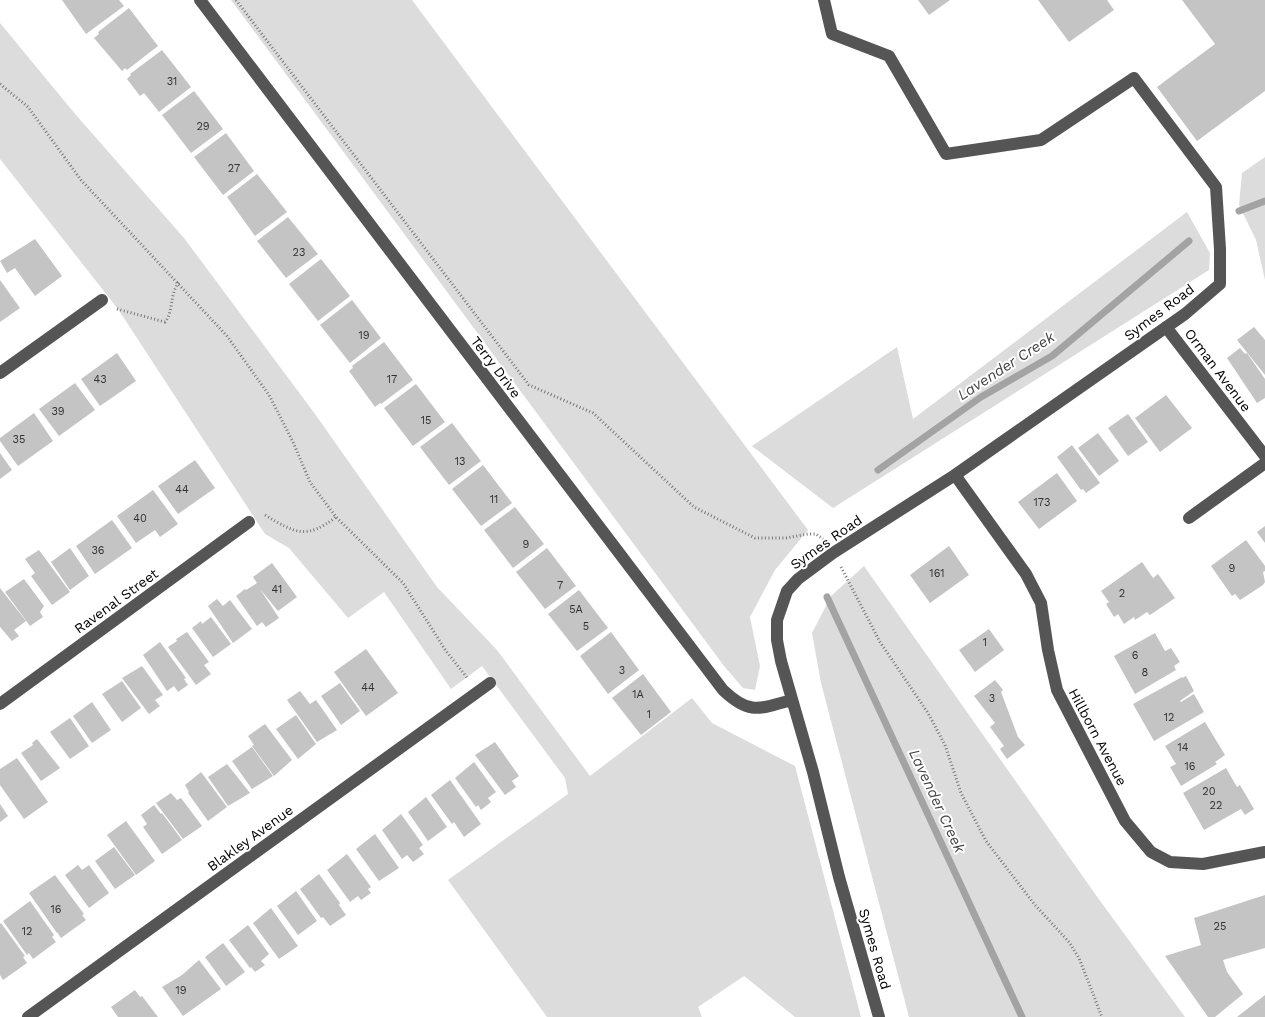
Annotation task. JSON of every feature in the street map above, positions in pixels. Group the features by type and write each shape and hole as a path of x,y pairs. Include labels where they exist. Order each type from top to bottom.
{"street":[{"name":"Terry Drive","path":"200,0 723,690 736,703 752,708 770,706 792,700"},
{"name":"Symes Road","path":"824,0 832,34 889,56 946,154 1041,140 1134,78 1216,187 1220,249 1220,284 1184,314 955,474 833,553 798,579 787,591 777,620 777,640 839,877 879,1017"},
{"path":"0,373 106,302"},
{"name":"Orman Avenue","path":"1166,327 1265,456"},
{"path":"1189,518 1265,462"},
{"name":"Hillborn Avenue","path":"955,474 1026,574 1041,602 1048,650 1057,690 1125,821 1151,852 1170,862 1203,864 1265,852"},
{"name":"Ravenal Street","path":"0,704 249,522"},
{"name":"Blakley Avenue","path":"28,1017 490,683"}],"path":[{"path":"236,0 528,385 593,413 694,507 755,538 786,538 816,534 827,544"},
{"path":"0,84 28,108 82,180 227,336 268,396 293,442 310,482 336,517 403,582 446,651 478,691"},
{"path":"106,302 118,310 165,322 169,317 173,289 178,282"},
{"path":"263,514 284,526 299,531 311,532 322,528 336,517"},
{"path":"839,563 880,642 928,713 945,745 961,793 986,841 1036,905 1069,942 1079,958 1102,1017"}],"shaded area":[{"path":"231,0 412,0 808,530 775,570 750,617 760,666 755,690 743,688 724,666"},
{"path":"0,23 76,115 184,238 315,414 437,587 497,650 590,776 692,698 712,723 795,766 861,1017 795,1017 744,976 698,1007 702,1017 547,1017 448,880 568,794 565,778 482,666 451,689 384,592 348,618 289,548 265,534 118,309 0,159"},
{"path":"1265,157 1265,280 1256,240 1239,205 1242,173"},
{"path":"1187,212 1210,253 1209,270 833,508 752,446 897,347 913,419"},
{"path":"864,566 1098,898 1185,1017 909,1017 821,683 812,633 831,596"}],"building":[{"path":"62,0 119,0 124,6 86,34"},
{"path":"918,0 950,0 929,15"},
{"path":"1038,0 1107,0 1114,10 1069,42"},
{"path":"1182,0 1265,0 1265,91 1197,141 1157,87 1215,44"},
{"path":"129,8 158,46 127,70 125,68 122,71 94,38 99,34 98,32"},
{"path":"162,50 191,87 159,112 144,93 140,96 127,79 130,74"},
{"path":"194,91 223,129 191,153 162,115"},
{"path":"226,133 254,171 223,195 194,157"},
{"path":"257,174 287,212 255,236 227,197"},
{"path":"288,217 318,254 286,278 257,241"},
{"path":"35,239 62,276 35,296 15,268 7,273 0,261"},
{"path":"321,259 350,296 318,321 289,284"},
{"path":"0,280 20,308 0,322"},
{"path":"352,300 381,338 350,363 320,325"},
{"path":"1254,327 1265,340 1265,375 1237,340"},
{"path":"384,342 413,380 375,407 349,371 353,368 352,366"},
{"path":"1240,348 1245,354 1247,353 1265,379 1265,398 1257,403 1227,358"},
{"path":"117,353 136,381 100,406 81,379"},
{"path":"75,383 95,410 59,436 39,409"},
{"path":"416,384 445,422 413,446 384,408"},
{"path":"1166,395 1192,428 1160,452 1135,418"},
{"path":"34,413 53,441 18,466 0,441 0,438"},
{"path":"1128,414 1148,442 1128,456 1108,428"},
{"path":"452,423 481,461 449,485 420,447"},
{"path":"1098,433 1119,461 1099,476 1078,448"},
{"path":"1072,445 1100,483 1086,493 1083,489 1081,490 1057,457"},
{"path":"0,453 12,470 0,479"},
{"path":"195,460 215,488 178,514 158,486"},
{"path":"483,465 512,503 481,526 452,489"},
{"path":"1057,473 1077,501 1039,529 1018,502"},
{"path":"153,490 178,524 160,537 155,530 136,543 117,516"},
{"path":"515,507 544,544 513,568 484,530"},
{"path":"112,520 132,548 95,574 76,546"},
{"path":"1265,526 1265,543 1257,532"},
{"path":"1246,540 1265,566 1265,571 1263,572 1265,582 1240,600 1235,594 1232,596 1211,566"},
{"path":"949,546 969,575 930,603 910,575"},
{"path":"70,548 89,576 70,590 51,562"},
{"path":"547,548 576,586 545,609 516,572"},
{"path":"39,550 70,592 52,605 31,576 35,573 25,559"},
{"path":"1142,562 1153,578 1158,574 1175,598 1150,615 1147,612 1135,620 1134,617 1124,624 1118,614 1114,617 1106,604 1109,602 1101,591"},
{"path":"272,563 297,597 278,611 260,589 279,618 266,627 262,622 257,626 236,596 257,583 253,577"},
{"path":"24,579 44,606 40,612 43,617 30,626 5,592"},
{"path":"0,588 26,621 14,630 19,636 12,641 0,627"},
{"path":"579,590 608,628 577,651 548,614"},
{"path":"217,599 223,606 230,600 252,629 233,643 208,606"},
{"path":"211,617 231,644 213,657 192,628 201,621 202,624"},
{"path":"989,629 1004,650 975,672 959,650"},
{"path":"187,632 209,662 204,665 211,674 196,685 168,647"},
{"path":"611,632 639,670 608,694 580,656"},
{"path":"1155,633 1165,651 1171,648 1180,662 1174,666 1176,670 1135,694 1114,656"},
{"path":"160,642 186,678 184,679 188,685 178,692 174,686 167,691 143,655"},
{"path":"366,649 398,693 366,716 334,672"},
{"path":"142,666 163,695 155,700 160,706 149,714 122,678"},
{"path":"643,674 671,712 641,735 612,698"},
{"path":"1186,676 1194,691 1180,701 1194,694 1204,712 1154,741 1133,704"},
{"path":"995,680 1003,690 1001,692 1018,737 1025,745 1007,759 1000,749 1004,746 990,727 995,723 974,696"},
{"path":"122,681 141,708 122,722 102,694"},
{"path":"340,683 360,711 341,725 321,696"},
{"path":"300,691 310,704 316,700 337,730 317,742 287,700"},
{"path":"92,702 111,730 92,743 73,716"},
{"path":"296,715 316,744 298,759 276,729"},
{"path":"70,718 89,746 70,759 50,732"},
{"path":"1205,722 1225,755 1215,762 1217,764 1181,786 1170,767 1176,764 1165,746"},
{"path":"265,724 292,760 274,776 252,746 254,745 248,736"},
{"path":"37,739 60,768 41,781 21,753 33,745 32,743"},
{"path":"495,742 519,776 512,781 516,787 505,795 475,755"},
{"path":"252,747 273,776 252,789 232,761"},
{"path":"17,758 48,802 24,819 0,785 0,769"},
{"path":"474,762 496,792 488,798 491,802 481,810 478,805 476,807 455,778"},
{"path":"227,764 250,793 228,806 208,777"},
{"path":"1226,768 1237,787 1240,785 1254,809 1245,815 1241,809 1204,830 1183,793"},
{"path":"201,772 227,807 208,821 188,793 185,785"},
{"path":"450,780 481,824 464,837 431,795"},
{"path":"171,793 177,800 181,798 202,826 183,839 156,803"},
{"path":"426,797 447,827 428,841 408,812"},
{"path":"0,804 8,816 0,822"},
{"path":"154,805 182,840 162,854 143,827 147,824 141,815"},
{"path":"401,814 423,845 419,848 424,854 413,862 407,855 402,859 382,830"},
{"path":"126,821 155,861 136,875 107,835"},
{"path":"375,834 399,868 379,881 356,849"},
{"path":"114,847 135,875 115,889 95,861"},
{"path":"347,854 371,887 368,889 371,893 361,900 358,896 350,902 327,870"},
{"path":"78,865 82,870 89,865 109,893 89,908 65,875"},
{"path":"319,874 340,903 339,905 346,915 330,926 323,917 321,918 300,889"},
{"path":"55,875 84,914 82,915 86,920 61,938 29,893"},
{"path":"296,891 317,921 298,935 277,906"},
{"path":"1265,895 1265,948 1223,960 1227,972 1243,994 1215,1017 1208,1017 1165,956 1201,945 1194,918"},
{"path":"30,901 54,935 52,937 56,942 33,959 29,953 27,955 3,921"},
{"path":"271,908 298,946 279,959 253,923"},
{"path":"1,923 25,956 23,957 27,963 3,980 0,975"},
{"path":"248,925 269,954 261,961 265,965 255,972 229,940"},
{"path":"223,943 245,972 226,986 205,957"},
{"path":"199,960 221,989 183,1016 162,987 182,975"},
{"path":"135,990 158,1017 118,1017 111,1007"},
{"path":"1265,995 1265,1017 1237,1017"}],"waterway":[{"name":"Lavender Creek","path":"1239,211 1265,201"},
{"name":"Lavender Creek","path":"878,470 981,397 1052,356 1189,241"},
{"name":"Lavender Creek","path":"827,597 1022,1017"}]}
